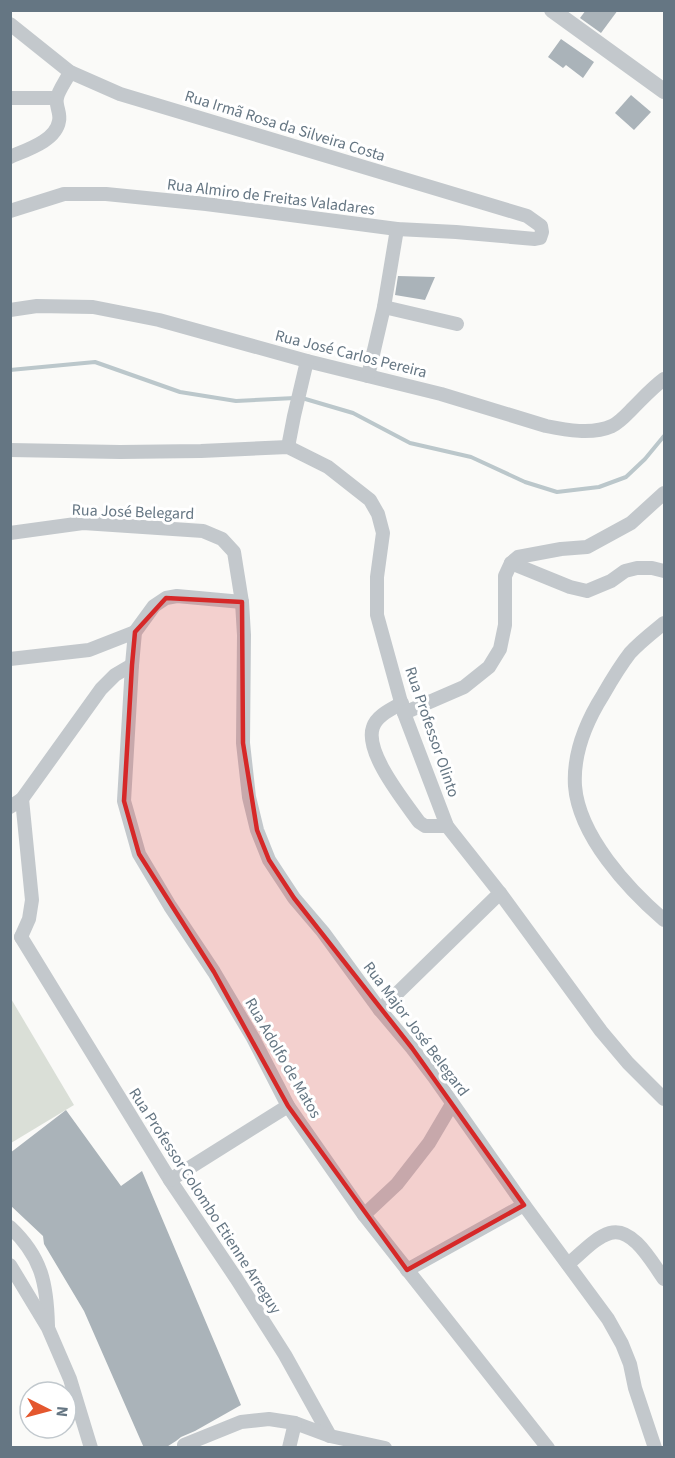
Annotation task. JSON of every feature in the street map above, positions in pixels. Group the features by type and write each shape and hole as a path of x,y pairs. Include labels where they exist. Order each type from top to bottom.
{"street":[{"path":"552,10 664,91"},
{"name":"Rua Irmã Rosa da Silveira Costa","path":"10,24 70,72 120,94 527,216 537,222 542,229 540,238 530,239"},
{"path":"10,157 43,142 59,125 60,117 56,98 70,72"},
{"path":"10,98 56,98"},
{"name":"Rua Almiro de Freitas Valadares","path":"10,211 64,194 106,194 206,204 397,230 456,231 530,239"},
{"path":"368,376 384,307 397,230"},
{"name":"Rua José Carlos Pereira","path":"10,310 37,306 93,307 159,321 441,394 546,426 578,431 597,430 611,426 664,379"},
{"path":"384,307 457,324"},
{"path":"288,447 307,361"},
{"name":"Rua Professor Olinto","path":"10,450 120,452 288,447 328,467 370,500 378,514 384,533 377,577 377,615 403,708 447,826 628,1063 664,1100"},
{"path":"447,826 425,826 419,822 386,773 373,748 373,728 378,719 464,687 489,667 500,649 505,625 505,576 511,563 518,557 532,553 587,547 632,523 664,493"},
{"name":"Rua José Belegard","path":"10,533 83,523 203,531 222,539 234,552 242,602"},
{"path":"511,563 570,587 587,591 637,568 664,571"},
{"path":"10,659 89,650 135,632 154,606 166,598 177,596 242,602"},
{"name":"Rua Major José Belegard","path":"242,602 243,743 249,797 257,830 269,860 294,898 412,1048 608,1319 630,1364 635,1388 655,1448"},
{"path":"664,623 630,654 611,681 589,718 575,768 575,787 580,810 589,831 610,864 629,887 664,920"},
{"name":"Rua Adolfo de Matos","path":"135,632 124,801 139,854 214,972 253,1038 288,1106 364,1215 548,1448"},
{"path":"16,937 29,919 33,900 16,803 101,689 115,675 132,665"},
{"path":"380,1010 500,893"},
{"name":"Rua Professor Colombo Etienne Arreguy","path":"16,937 170,1180 285,1355 330,1436"},
{"path":"364,1215 398,1184 429,1143 452,1104"},
{"path":"170,1180 288,1106"},
{"path":"407,1270 524,1205"},
{"path":"10,1227 36,1257 44,1280 48,1328"},
{"path":"568,1264 610,1233 627,1234 664,1279"},
{"path":"10,1266 48,1328 70,1379 91,1448"},
{"path":"184,1445 241,1422 269,1419 295,1423 330,1436 385,1448"},
{"path":"288,1448 295,1423"}],"highlighted area":[{"path":"166,598 242,602 243,743 257,830 269,860 294,898 412,1048 524,1205 407,1270 288,1106 214,972 139,854 124,801 135,632"}],"shaded area":[{"path":"10,997 74,1105 11,1143 10,1143"}],"building":[{"path":"586,10 618,10 601,33 580,18"},
{"path":"561,39 594,62 583,78 566,65 563,68 548,57"},
{"path":"631,95 651,112 634,130 615,113"},
{"path":"398,276 435,277 425,300 395,295"},
{"path":"66,1110 121,1186 142,1171 241,1405 165,1448 144,1448 84,1311 44,1244 43,1236 10,1205 10,1153"}],"waterway":[{"path":"10,370 95,362 180,392 236,401 295,398"},
{"path":"302,398 353,413 410,443 471,457 525,482 557,492 599,487 626,477 664,436"}]}
